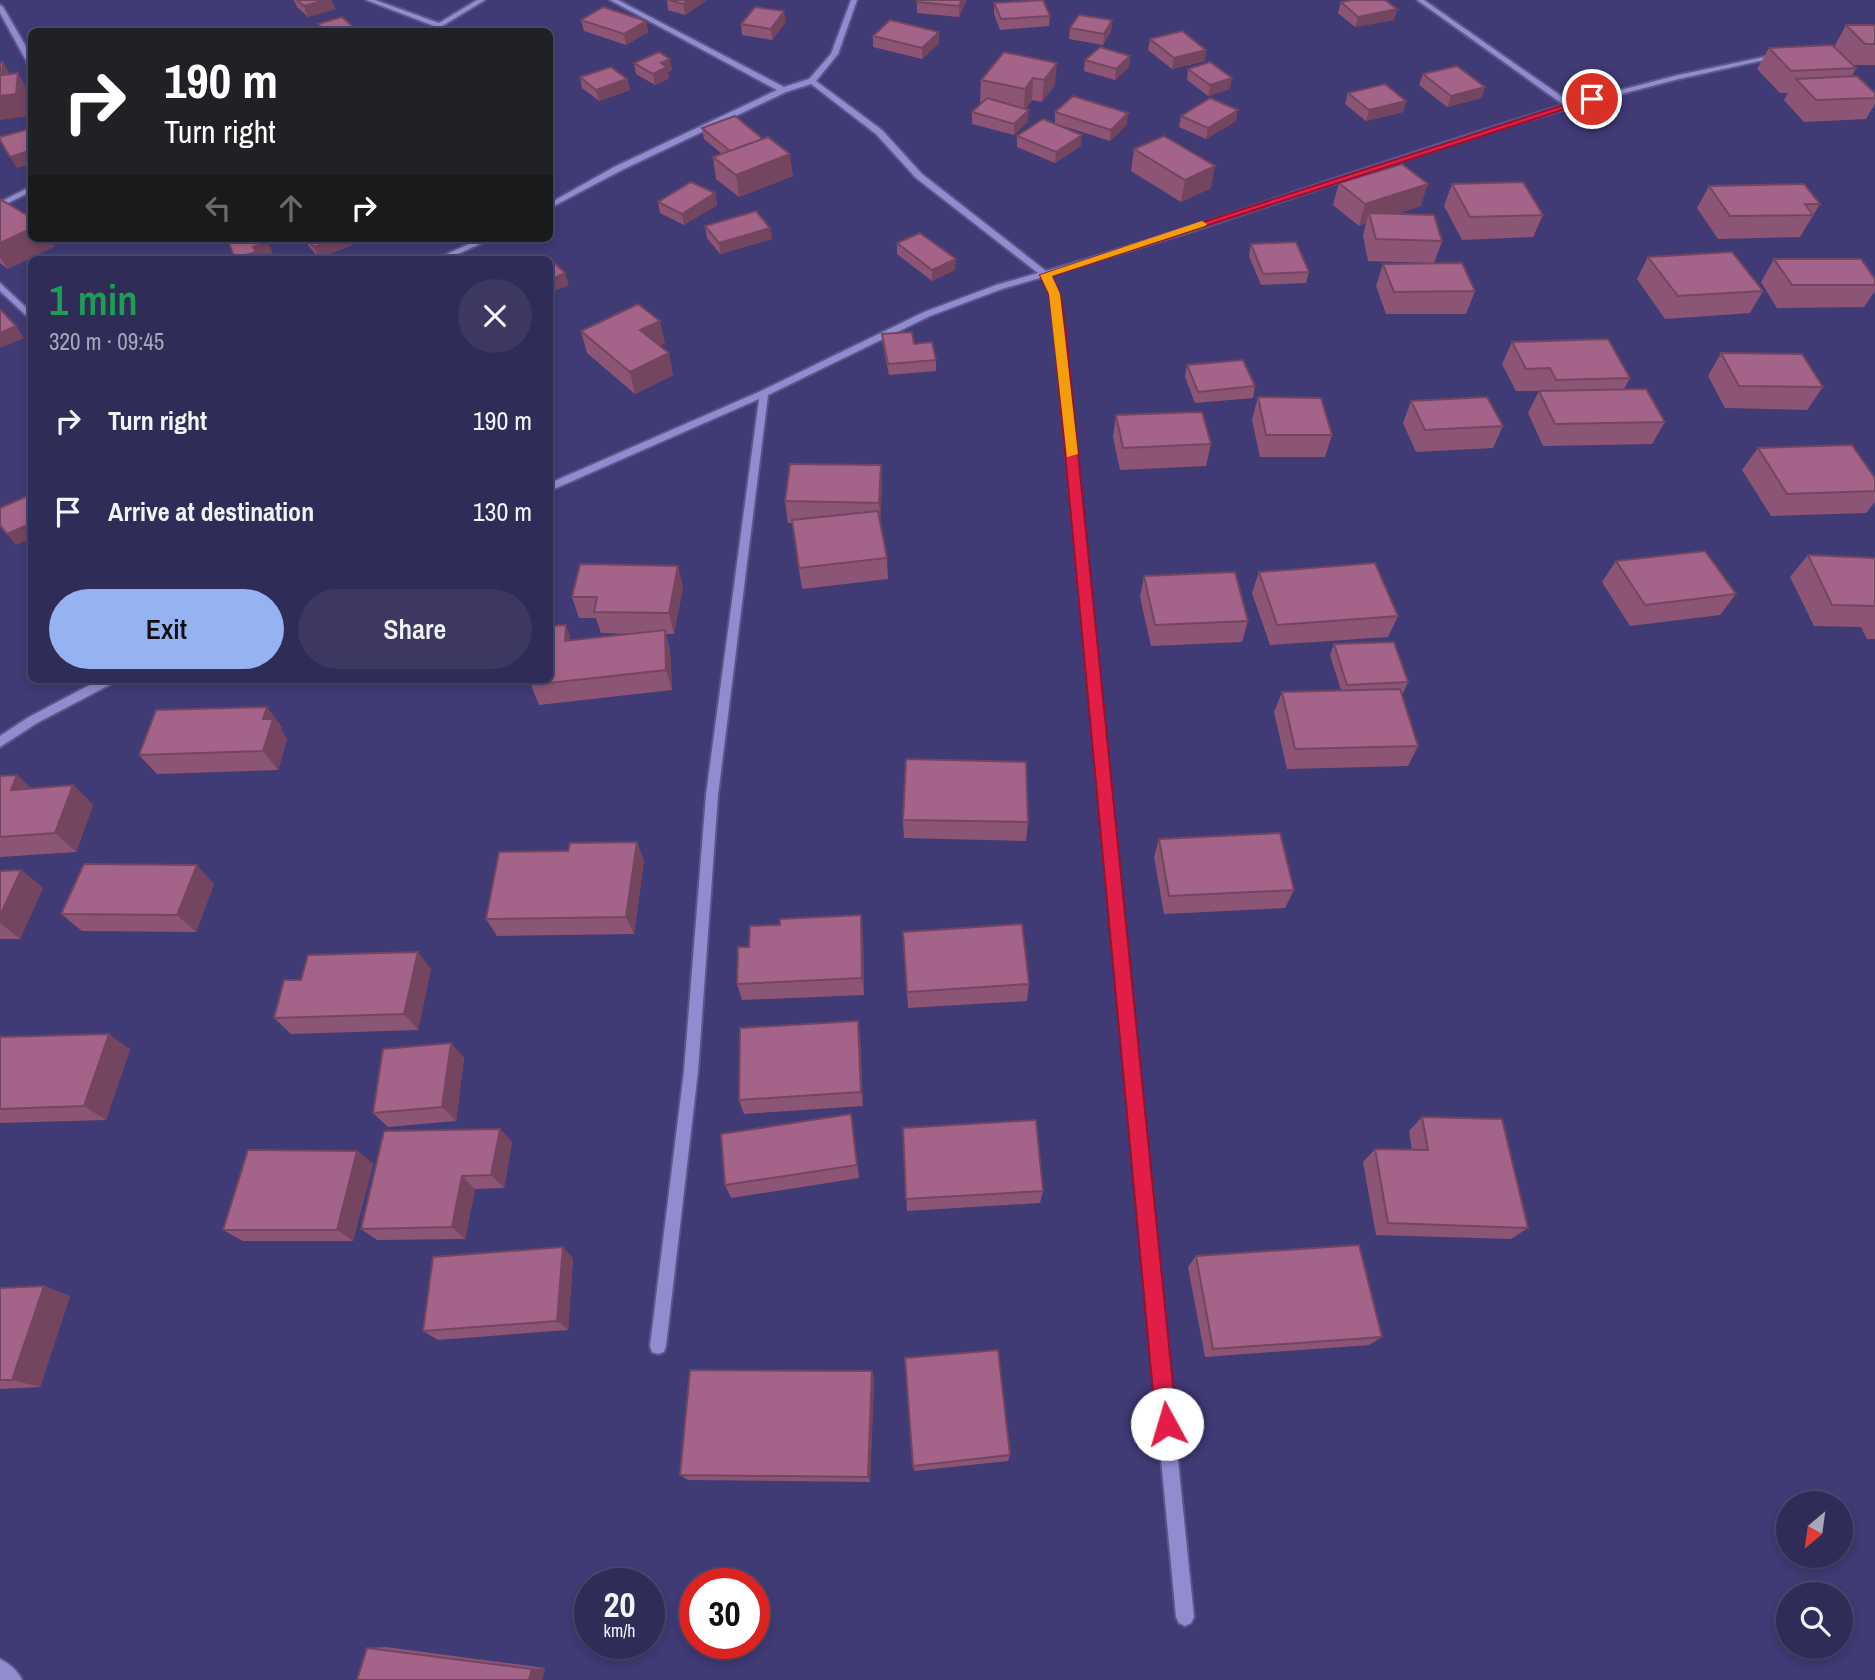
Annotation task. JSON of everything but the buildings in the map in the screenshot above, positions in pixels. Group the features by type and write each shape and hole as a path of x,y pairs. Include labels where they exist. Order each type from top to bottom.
{"street":[{"path":"369,0 440,26"},
{"path":"437,28 482,0"},
{"path":"613,0 783,90"},
{"path":"553,204 617,169 783,90 812,81 834,54 854,0"},
{"path":"1420,0 1569,105"},
{"path":"0,7 28,57"},
{"path":"553,486 764,393 927,314 999,287 1046,275 1569,105 1723,65 1791,53"},
{"path":"812,81 879,132 919,176 1046,275 1055,294 1185,1617"},
{"path":"0,205 28,190"},
{"path":"447,256 480,242"},
{"path":"0,286 28,314"},
{"path":"658,1346 691,1071 712,795 764,393"},
{"path":"0,742 33,720 103,683"},
{"path":"0,1668 13,1680"}],"slow traffic":[{"path":"1072,454 1055,294 1046,275 1202,224"}],"route":[{"path":"1167,1424 1059,325 1055,294 1046,275 1592,99"}]}
